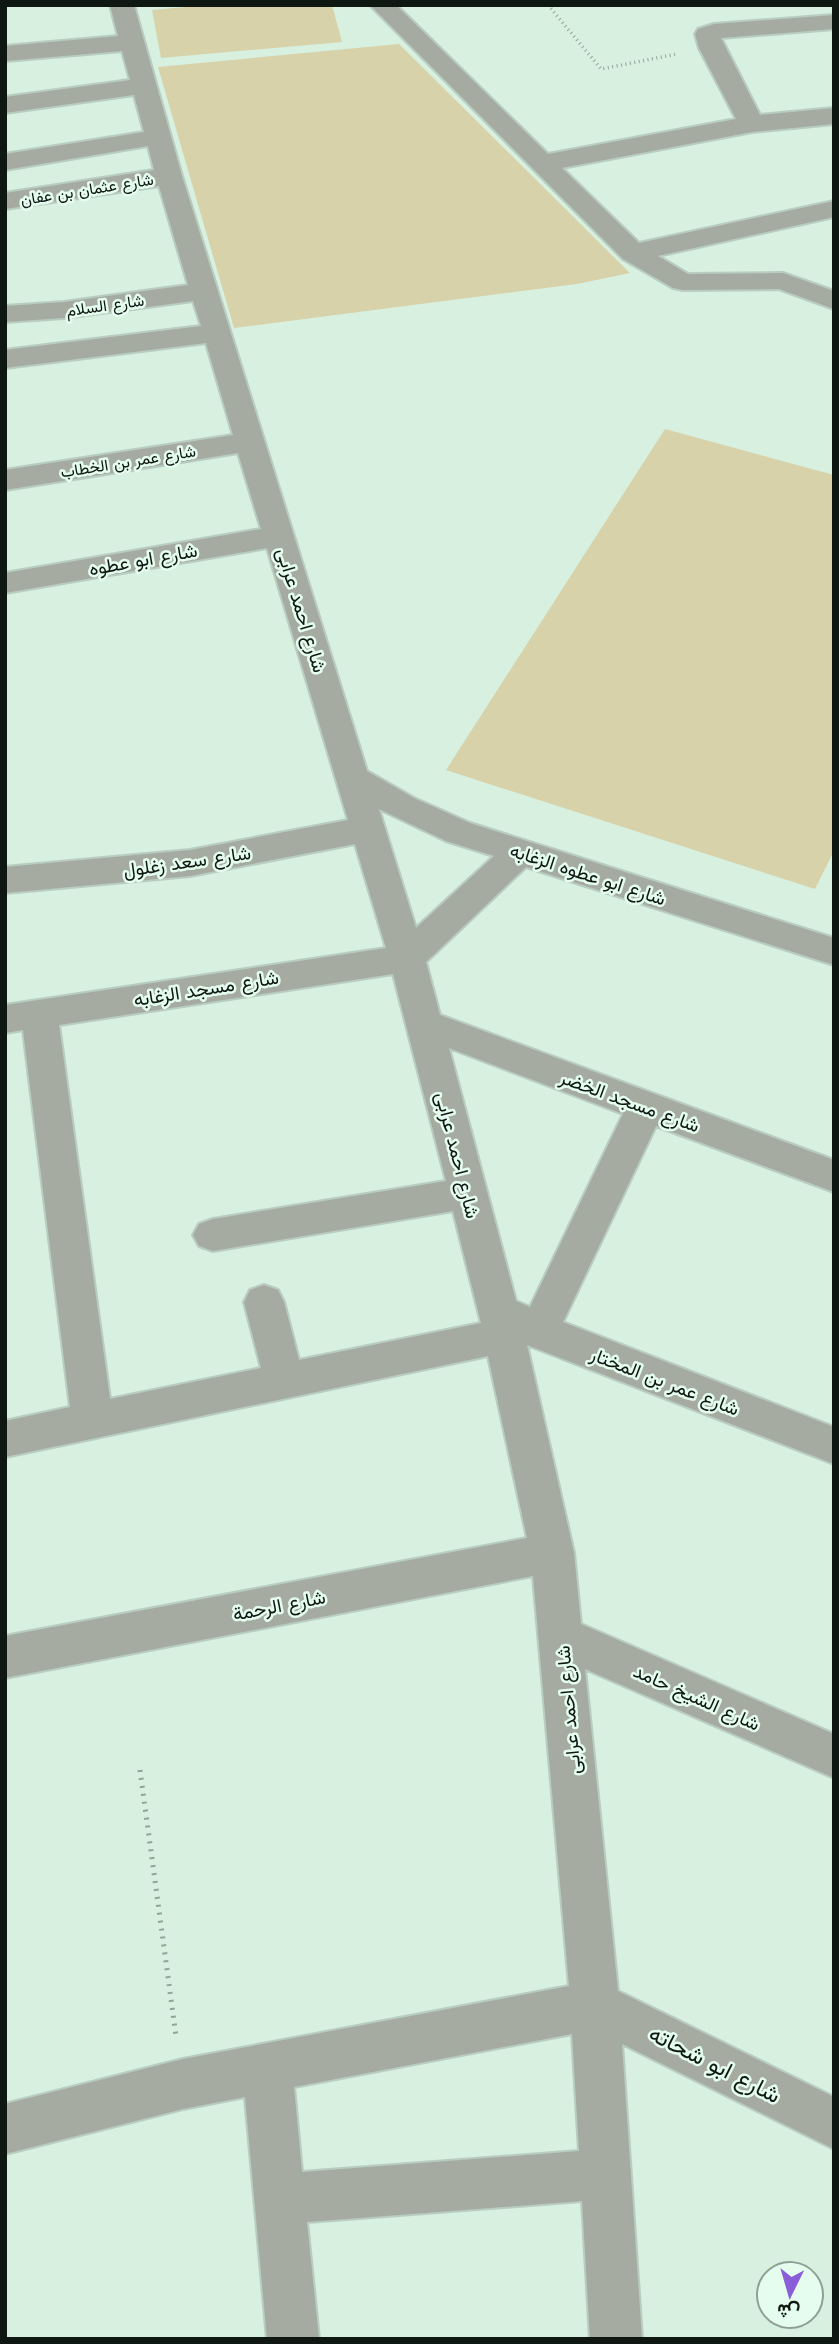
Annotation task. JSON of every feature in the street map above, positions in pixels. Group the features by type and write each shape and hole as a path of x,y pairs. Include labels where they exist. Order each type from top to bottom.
{"street":[{"name":"شارع احمد عرابى","path":"122,5 169,176 407,958 467,1193 514,1326 552,1553 561,1637 595,2004 616,2339"},
{"path":"382,5 545,163 633,253 683,282 783,281 834,275"},
{"path":"752,124 706,36 713,31 834,22"},
{"path":"5,54 132,42"},
{"path":"5,105 145,86"},
{"path":"545,163 752,124 834,116"},
{"path":"5,162 158,137"},
{"name":"شارع عثمان بن عفان","path":"5,201 169,176"},
{"path":"633,253 834,209"},
{"path":"783,281 834,301"},
{"name":"شارع السلام","path":"5,314 64,310 205,291"},
{"path":"5,359 217,333"},
{"name":"شارع عمر بن الخطاب","path":"5,480 250,442"},
{"name":"شارع ابو عطوه","path":"5,583 280,536"},
{"name":"شارع ابو عطوه الزغابه","path":"351,776 402,807 458,832 834,952"},
{"name":"شارع سعد زغلول","path":"5,880 190,863 367,829"},
{"path":"407,958 520,852"},
{"name":"شارع مسجد الزغابه","path":"22,1016 407,958"},
{"path":"22,1016 92,1420"},
{"name":"شارع مسجد الخضر","path":"426,1025 834,1176"},
{"path":"5,1439 284,1380 514,1326 645,1108"},
{"path":"213,1235 467,1193"},
{"path":"264,1302 284,1380"},
{"name":"شارع عمر بن المختار","path":"514,1326 834,1446"},
{"name":"شارع الرحمة","path":"5,1657 552,1553"},
{"name":"شارع الشيخ حامد","path":"561,1637 834,1756"},
{"path":"5,2129 183,2084 595,2004"},
{"name":"شارع ابو شحاته","path":"595,2004 834,2124"},
{"path":"267,2067 293,2339"},
{"path":"279,2199 604,2174"}],"path":[{"path":"548,5 601,69 711,48"},
{"path":"140,1770 183,2084"}],"shaded area":[{"path":"208,5 332,5 342,42 161,58 152,10"},
{"path":"399,44 630,273 577,284 234,328 158,67"},
{"path":"665,429 834,475 834,851 815,889 446,770"}]}
